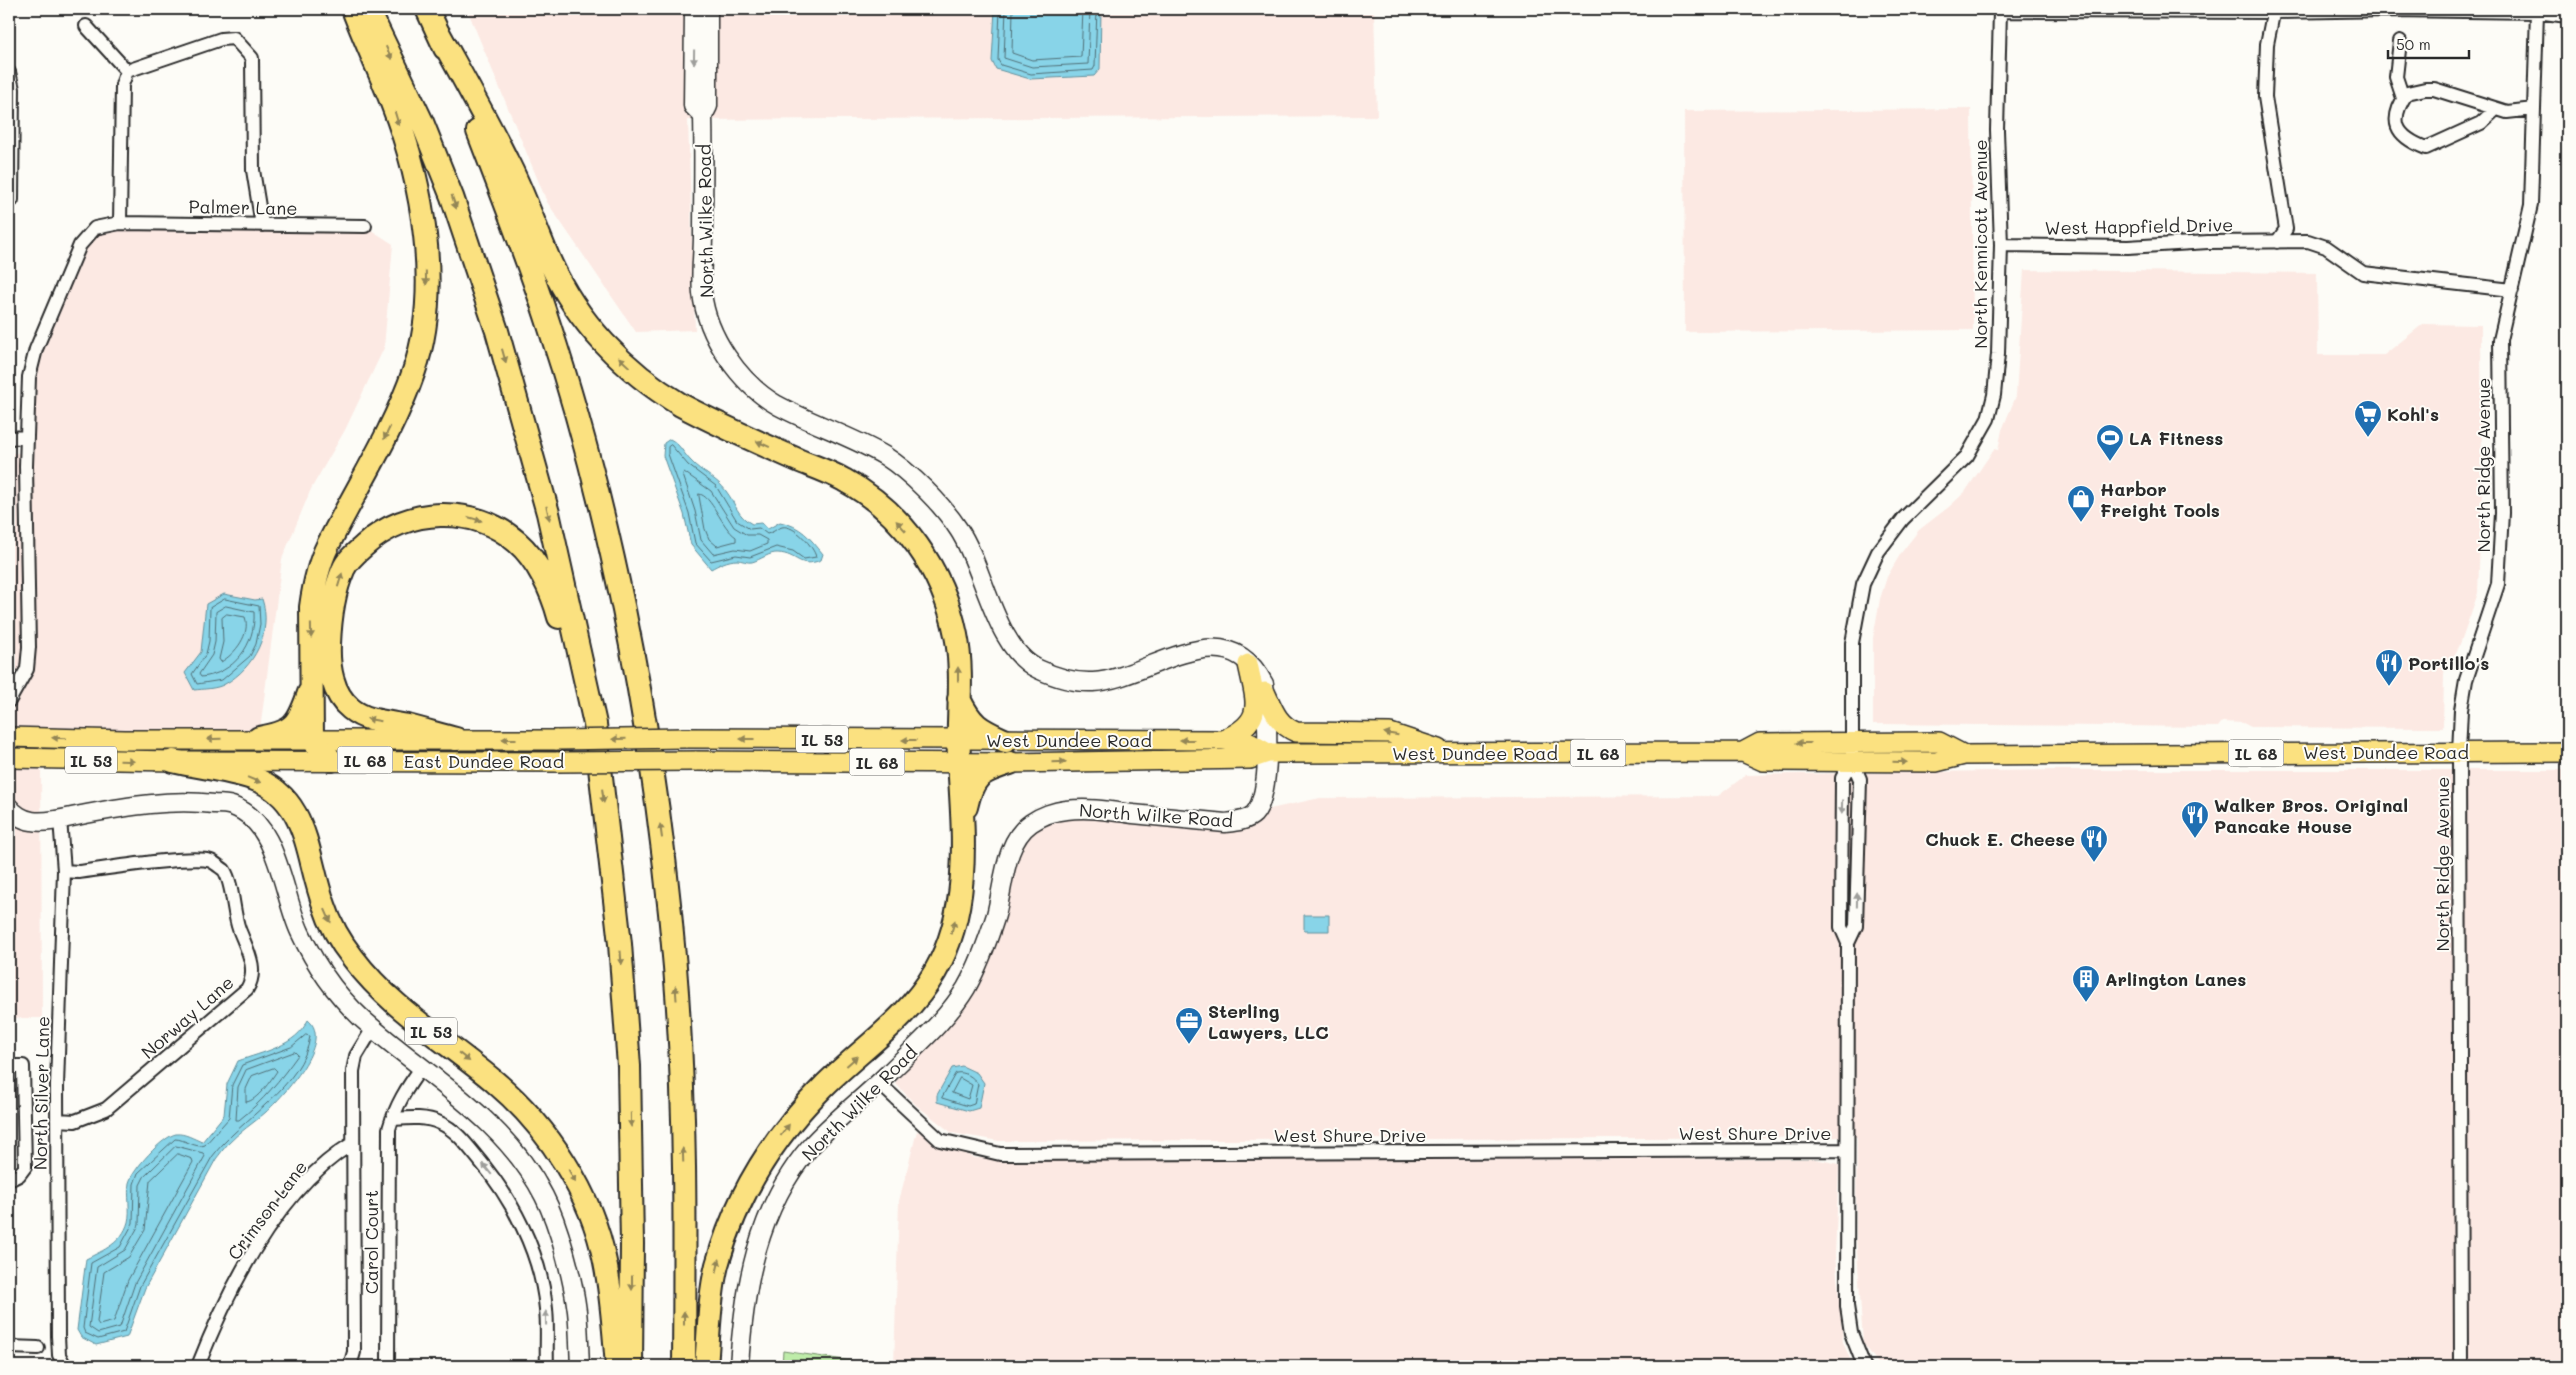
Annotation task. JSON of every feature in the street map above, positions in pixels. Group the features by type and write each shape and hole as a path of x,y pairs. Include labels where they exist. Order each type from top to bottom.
{"highway":[{"path":"331,760 312,739 311,607 320,562 399,409 414,370 423,332 426,301 424,225 409,156 392,104 352,9"},
{"path":"368,9 422,122 452,197 494,322 548,513 589,696 613,878 629,1066 632,1366"},
{"path":"427,9 508,162 551,264 572,303 602,342 657,391 681,405 844,480 874,500 912,538 939,582 949,609 956,637 959,750 964,816 961,896 948,946 935,972 917,999 894,1024 823,1087 804,1108 774,1145 745,1190 731,1220 717,1267 706,1366"},
{"path":"439,34 477,126 548,322 605,529 632,652 660,830 675,969 684,1179 684,1366"},
{"path":"456,739 364,718 350,708 339,696 332,679 328,656 330,622 333,599 343,569 382,530 399,522 432,515 470,518 490,524 517,542 541,574 555,604 565,640 589,696"},
{"path":"259,738 282,734 289,730 302,712 312,682"},
{"path":"958,698 971,723 979,729 1006,741"},
{"name":"IL 53","path":"173,761 253,779 272,789 288,803 298,816 305,836 323,905 336,933 352,958 378,988 496,1083 545,1136 566,1164 583,1196 605,1261 617,1366"},
{"path":"964,816 975,780 985,770 1010,763"}],"main road":[{"path":"1223,740 1247,726 1256,707 1248,664"},
{"path":"1265,692 1276,718 1287,728 1296,732 1390,732 1454,754"},
{"name":"East Dundee Road","path":"9,737 125,740 259,738 557,740 685,738 959,750"},
{"name":"West Dundee Road","path":"959,750 1006,741 1223,740 1250,743 1268,753"},
{"name":"West Dundee Road","path":"959,750 1010,763 1250,759 1268,753 1743,752 1760,743 1852,752 1939,742 1964,754 2567,752"},
{"name":"East Dundee Road","path":"9,758 173,761 695,761 959,750"}],"street":[{"name":"North Wilke Road","path":"694,9 694,106 702,116"},
{"name":"North Wilke Road","path":"708,9 708,106 702,116 702,294 715,338 736,371 775,404 886,456 921,485 960,530 1002,628 1017,653 1034,668 1068,681 1092,682 1111,679 1192,650 1208,648 1240,656 1259,674 1265,692 1268,753 1262,802 1253,816 1239,822 1225,824 1090,809 1065,810 1046,815 1030,824 1016,839 1009,856 996,915 974,973 954,1006 879,1083 810,1147 780,1192 767,1220 747,1285 739,1366"},
{"path":"2094,10 2391,10 2537,12 2567,16"},
{"name":"North Kennicott Avenue","path":"1864,1366 1851,1333 1846,1306 1848,943 1841,927 1842,778 1852,752 1852,643 1863,584 1878,552 1903,519 1967,456 1988,419 1994,395 1998,354 2001,245 1997,130 2000,11 2094,10"},
{"path":"2274,11 2268,44 2265,97 2286,229 2277,242"},
{"name":"North Ridge Avenue","path":"2460,1366 2459,752 2461,710 2466,680 2498,584 2502,513 2500,340 2531,205 2537,12"},
{"path":"86,26 127,71"},
{"path":"127,71 222,39 234,38 252,58 253,170 262,225"},
{"path":"2400,41 2396,77 2403,98"},
{"path":"120,223 122,85 127,71"},
{"path":"9,72 13,98 12,200 9,200"},
{"path":"2496,109 2481,123 2426,148 2409,141 2400,130 2396,118 2397,107 2407,93 2425,89 2434,89 2507,112 2534,110"},
{"name":"Palmer Lane","path":"9,702 27,669 29,647 26,437 29,376 36,349 80,244 95,228 120,223 365,226"},
{"name":"West Happfield Drive","path":"2001,245 2128,247 2208,242 2308,241 2326,247 2363,273 2512,290"},
{"path":"9,438 26,437"},
{"path":"9,807 20,817 32,821 60,819 124,807 190,801 233,806 252,819 274,853 299,929 316,963 334,987 373,1028 472,1106 518,1156 544,1197 563,1251 577,1310 580,1366"},
{"name":"North Silver Lane","path":"60,819 64,871 57,1120 58,1336 60,1355 65,1366"},
{"name":"Norway Lane","path":"57,1120 75,1121 106,1109 247,989 254,978 254,968 237,923 228,879 223,870 211,861 189,860 79,872 64,871"},
{"path":"350,1366 354,1352 353,1071 356,1056 373,1028"},
{"path":"9,1066 23,1066 25,1167 19,1175 9,1180"},
{"name":"Carol Court","path":"388,1366 389,1129 403,1092 422,1067"},
{"name":"West Shure Drive","path":"879,1083 940,1140 1000,1154 1846,1150"},
{"path":"392,1119 421,1118 440,1122 456,1132 490,1173 517,1214 536,1265 546,1308 547,1366"},
{"name":"Crimson Lane","path":"198,1366 217,1319 252,1254 299,1190 329,1158 354,1143"},
{"path":"9,1347 38,1348"}],"shaded area":[{"path":"467,9 1374,9 1377,116 688,120 695,330 636,332 547,202"},
{"path":"1971,109 1973,330 1685,332 1684,111"},
{"path":"365,226 393,244 384,348 345,430 311,489 282,559 259,738 225,738 159,753 41,749 42,1018 9,1018 9,453 26,453 29,377 69,274 95,228"},
{"path":"2024,270 2317,273 2318,355 2384,355 2423,324 2481,325 2482,487 2478,593 2459,647 2444,673 2443,728 2251,727 2243,723 2222,722 2218,727 1873,724 1873,638 1880,599 1887,577 1901,553 1919,530 1965,492 1994,449 1998,450 2002,430 2016,396"},
{"path":"2058,770 2567,770 2567,1366 1880,1366 1863,1343 1856,1234 1857,1137 999,1141 952,1133 916,1105 895,1083 977,983 993,950 1015,858 1029,835 1051,819 1105,818 1241,830 1270,809 1320,798 1718,796 1746,775"},
{"path":"917,1131 975,1158 1073,1160 1815,1159 1839,1164 1835,1255 1843,1342 1853,1366 894,1366 899,1201"}],"green space":[{"path":"783,1351 879,1365 879,1366 782,1366"}],"water":[{"path":"995,9 1101,9 1100,69 1094,76 1030,79 996,69 992,61"},
{"path":"670,439 679,446 695,465 722,486 747,521 752,524 761,523 768,529 780,522 794,526 809,538 823,554 821,560 807,563 785,554 775,553 752,562 730,561 711,569 691,545 684,514 663,456 664,443"},
{"path":"224,594 255,600 262,599 265,611 263,636 252,659 245,669 235,677 218,687 194,690 185,673 201,652 206,604"},
{"path":"1304,915 1329,915 1329,931 1304,931"},
{"path":"308,1020 314,1029 315,1041 311,1054 294,1081 274,1104 232,1140 216,1159 145,1288 127,1337 96,1345 81,1337 77,1330 86,1259 112,1245 125,1229 129,1217 129,1183 136,1170 156,1147 170,1136 183,1134 202,1142 224,1115 227,1084 238,1061 268,1051 287,1042 303,1029"},
{"path":"962,1066 977,1073 984,1083 979,1108 969,1111 937,1102 937,1095 952,1068"}],"place":[{"name":"Kohl's","path":"2368,438"},
{"name":"LA Fitness","path":"2110,462"},
{"name":"Harbor Freight Tools","path":"2081,523"},
{"name":"Portillo's","path":"2389,687"},
{"name":"Walker Bros. Original Pancake House","path":"2195,839"},
{"name":"Chuck E. Cheese","path":"2094,863"},
{"name":"Arlington Lanes","path":"2086,1003"},
{"name":"Sterling Lawyers, LLC","path":"1189,1045"}]}
